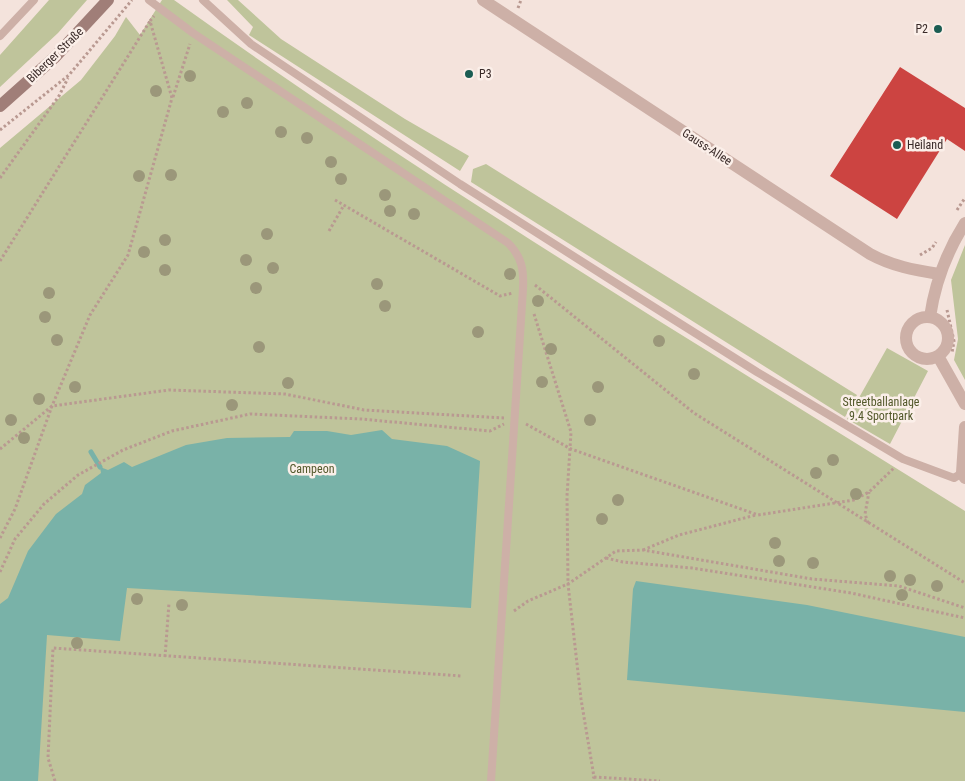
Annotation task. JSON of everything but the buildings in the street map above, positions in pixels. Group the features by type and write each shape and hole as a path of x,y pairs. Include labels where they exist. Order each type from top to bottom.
{"main road":[{"name":"Biberger Straße","path":"0,106 55,57 108,0"}],"street":[{"name":"Gauss-Allee","path":"482,0 870,254 887,263 939,274"},
{"path":"930,317 939,274 950,247 965,224"},
{"path":"930,317 939,320 946,328 948,339 946,349 938,356 926,359 917,356 907,346 906,335 910,325 918,318 930,317"},
{"path":"938,356 965,404"},
{"path":"964,476 965,426"}],"lane":[{"path":"0,36 34,0"},
{"path":"149,0 193,33 508,243 517,252 524,276 491,781"},
{"path":"203,0 251,44 445,173 757,372 903,459 954,478 964,476"}],"path":[{"path":"0,130 69,75 132,0"},
{"path":"0,261 159,7"},
{"path":"150,21 172,98"},
{"path":"0,538 15,510 52,406 90,315 128,255 172,98 193,33"},
{"path":"0,178 59,96 69,75"},
{"path":"335,200 500,296 523,290 530,299 571,432 567,496 568,584 581,700 593,779 660,781"},
{"path":"329,231 344,205"},
{"path":"524,276 694,412 965,583"},
{"path":"946,302 954,341 951,361"},
{"path":"0,449 52,406 169,390 285,394 364,410 516,418 571,449 758,514"},
{"path":"0,572 15,539 44,504 78,476 102,461 172,431 250,414 361,419 490,430 516,418"},
{"path":"642,550 679,535 758,514 837,504 854,500 869,492 903,459"},
{"path":"868,523 865,514 869,492"},
{"path":"503,618 528,601 568,584 616,551 642,550 812,579 900,586 965,608"},
{"path":"606,558 623,562 692,568 851,593 965,618"},
{"path":"165,657 169,603"},
{"path":"55,781 48,758 53,648 462,676"}],"green space":[{"path":"49,0 87,0 58,33 0,87 0,55"},
{"name":"Campeon","path":"162,0 174,0 368,134 565,262 965,511 965,781 0,781 0,148 81,80 115,36 126,17 140,35"},
{"path":"227,0 238,0 281,39 405,119 469,156 460,171 249,35 253,27"},
{"path":"486,164 857,395 845,417 471,182 473,169"},
{"path":"965,245 965,380 954,360 958,339 951,280"},
{"name":"Streetballanlage 9.4 Sportpark","path":"887,348 928,371 890,444 847,419"}],"water":[{"path":"382,430 392,439 447,446 480,461 471,608 127,588 120,641 47,635 38,781 0,781 0,604 8,598 28,551 56,514 82,494 85,485 101,473 100,467 108,470 124,462 132,467 186,445 227,438 290,437 294,431 327,431 351,435"},
{"path":"636,581 807,605 965,637 965,712 627,680 633,589"}],"waterway":[{"path":"91,452 100,467"}],"place":[{"name":"P2","path":"938,29"},
{"name":"P3","path":"469,74"},
{"name":"Heiland","path":"897,145"}]}
